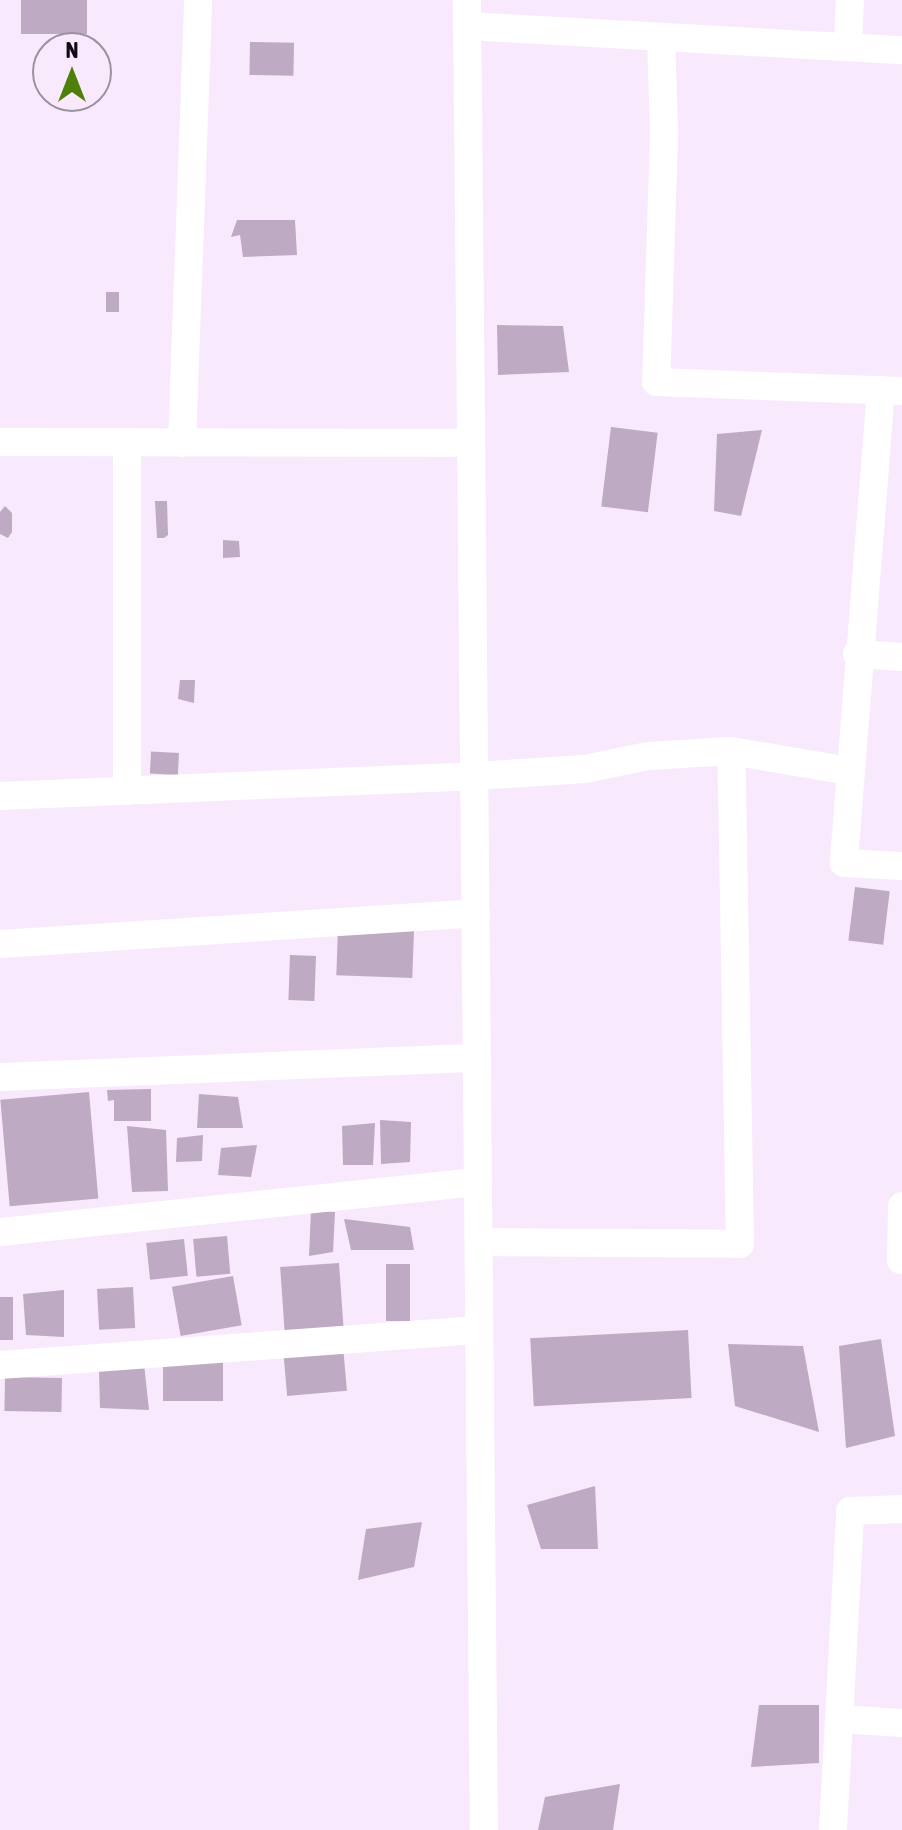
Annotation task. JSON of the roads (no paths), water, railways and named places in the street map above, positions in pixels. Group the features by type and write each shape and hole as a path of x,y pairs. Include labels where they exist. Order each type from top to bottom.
{"street":[{"path":"182,443 198,0"},
{"path":"848,47 850,0"},
{"path":"484,1830 467,13 661,37 902,50"},
{"path":"661,37 664,134 656,382 892,390 857,654 844,863 902,866"},
{"path":"0,442 471,443"},
{"path":"127,442 127,791"},
{"path":"857,654 902,657"},
{"path":"0,796 474,776 585,769 648,756 731,751 849,771"},
{"path":"479,1242 740,1244 731,751"},
{"path":"0,944 476,913"},
{"path":"0,1077 477,1058"},
{"path":"0,1232 478,1182"},
{"path":"901,1260 902,1206"},
{"path":"0,1365 479,1330"},
{"path":"833,1830 850,1511 902,1509"},
{"path":"840,1719 902,1723"}]}
